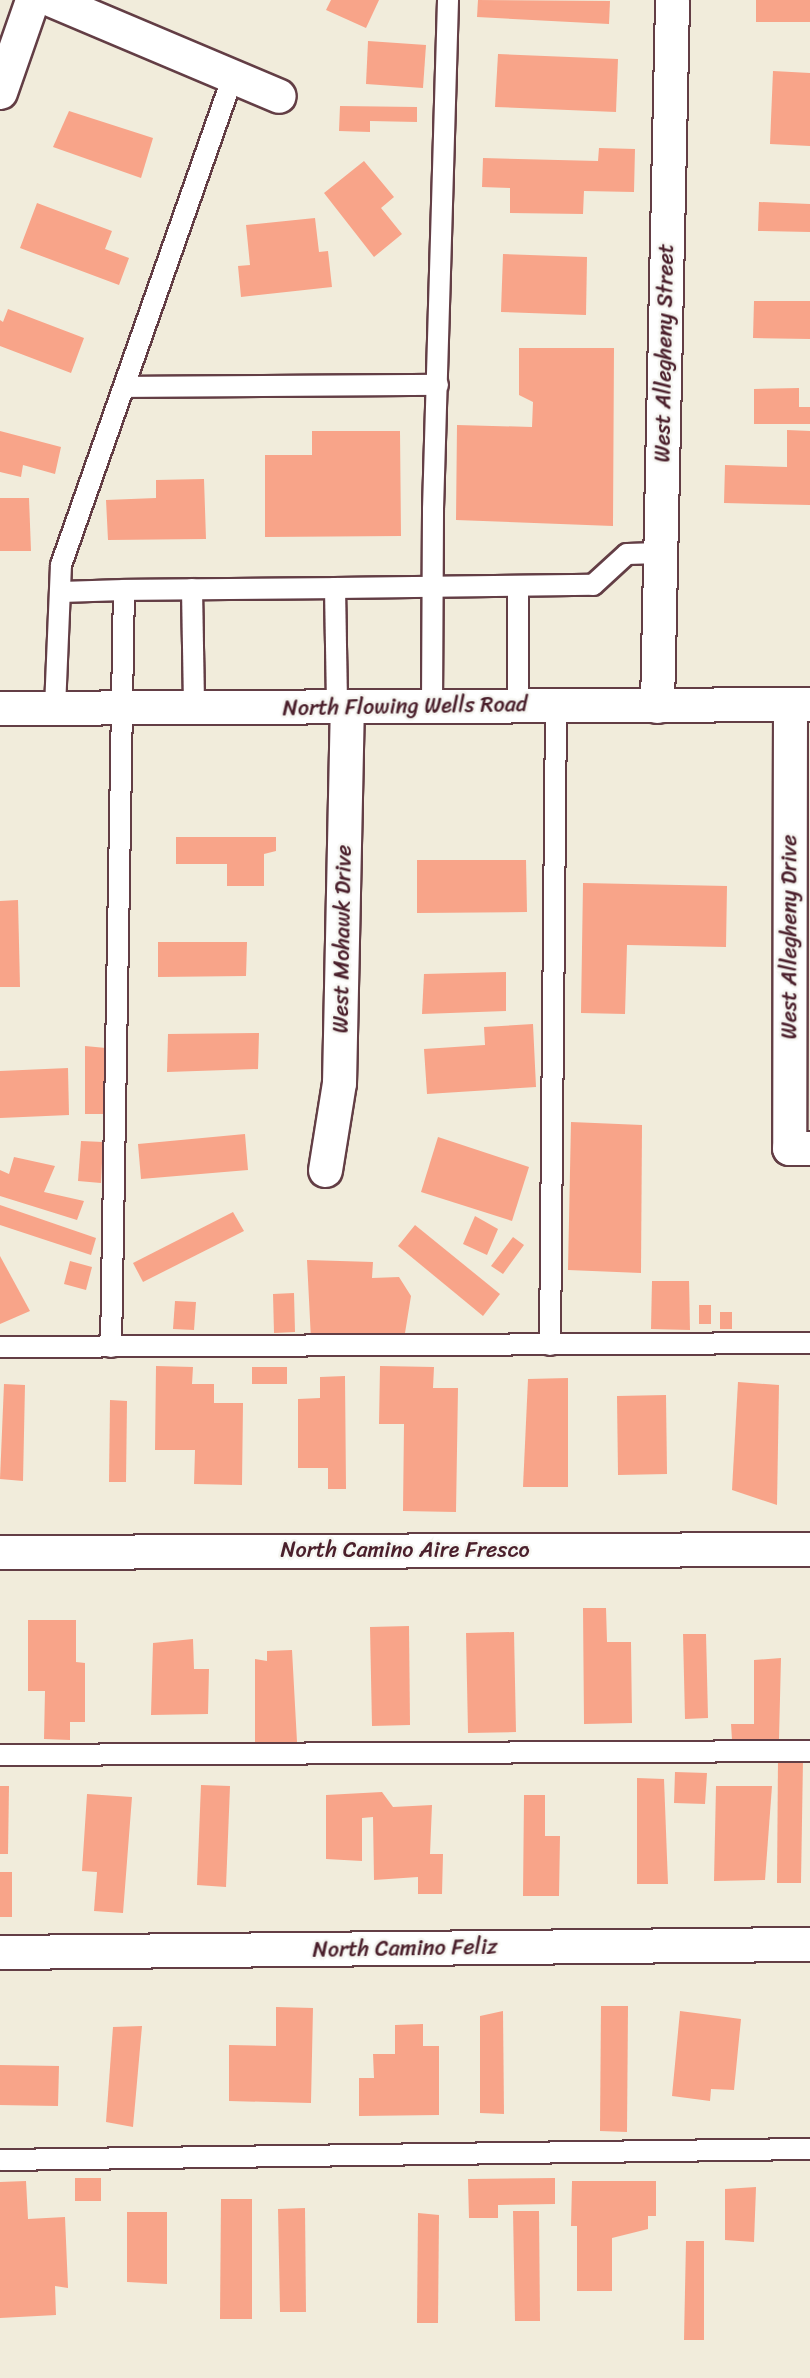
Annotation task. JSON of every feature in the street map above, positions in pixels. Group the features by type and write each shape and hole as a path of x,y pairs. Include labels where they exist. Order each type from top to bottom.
{"street":[{"path":"0,92 32,0"},
{"path":"52,0 279,96"},
{"name":"West Allegheny Street","path":"657,706 658,553 672,0"},
{"name":"North Flowing Wells Road","path":"0,708 800,705"},
{"name":"West Allegheny Drive","path":"800,705 789,1148 810,1148"},
{"name":"West Mohawk Drive","path":"325,1170 339,1083 342,707"},
{"name":"North Camino Aire Fresco","path":"0,1552 810,1549"},
{"name":"North Camino Feliz","path":"0,1952 810,1944"}],"lane":[{"path":"432,705 432,587 448,0"},
{"path":"55,708 61,565 233,76"},
{"path":"124,387 438,385"},
{"path":"61,592 192,589 518,588 593,585 627,554 658,553"},
{"path":"335,588 342,707"},
{"path":"518,588 518,705"},
{"path":"192,589 194,708"},
{"path":"111,1347 124,590"},
{"path":"550,1345 556,705"},
{"path":"0,1347 810,1343"},
{"path":"0,1755 810,1751"},
{"path":"0,2160 810,2149"}],"building":[{"path":"331,0 379,0 366,28 326,10"},
{"path":"478,0 610,1 609,24 477,17"},
{"path":"756,0 810,0 810,22 756,22"},
{"path":"368,41 426,45 423,88 366,84"},
{"path":"498,54 618,59 616,112 495,107"},
{"path":"773,71 810,73 810,146 770,144"},
{"path":"340,106 417,107 417,122 370,121 370,132 339,131"},
{"path":"69,111 153,138 141,178 53,147"},
{"path":"599,148 635,149 634,192 584,191 583,214 510,213 510,188 482,187 483,158 598,161"},
{"path":"364,161 394,197 381,208 402,234 374,257 324,193"},
{"path":"759,202 810,204 810,232 758,231"},
{"path":"37,203 112,231 105,249 129,258 119,285 20,248"},
{"path":"315,218 319,252 328,251 332,287 241,297 238,266 250,265 246,225"},
{"path":"503,254 587,257 586,315 501,312"},
{"path":"754,301 810,301 810,339 753,338"},
{"path":"8,309 84,338 71,373 0,346 0,320 3,322"},
{"path":"519,348 614,348 613,526 456,520 457,425 532,427 533,402 519,395"},
{"path":"799,388 799,407 810,407 810,424 754,424 754,389"},
{"path":"787,430 810,431 810,505 724,503 725,465 787,467"},
{"path":"0,431 61,447 55,474 23,465 21,477 0,472"},
{"path":"312,431 400,431 401,536 265,537 265,455 312,455"},
{"path":"204,479 206,539 108,540 106,500 156,498 156,480"},
{"path":"0,498 29,498 31,551 0,551"},
{"path":"176,837 276,837 276,851 264,854 264,886 227,886 227,864 176,864"},
{"path":"417,860 526,860 527,912 417,913"},
{"path":"583,883 727,886 726,947 627,945 625,1014 581,1013"},
{"path":"18,900 20,987 0,987 0,901"},
{"path":"158,942 247,942 246,976 158,977"},
{"path":"506,972 506,1011 422,1014 424,974"},
{"path":"533,1024 536,1087 427,1094 424,1049 485,1045 484,1027"},
{"path":"259,1033 258,1069 167,1072 168,1034"},
{"path":"85,1046 106,1048 107,1114 85,1114"},
{"path":"68,1068 69,1115 0,1118 0,1071"},
{"path":"571,1122 642,1125 641,1273 568,1270"},
{"path":"245,1134 248,1170 141,1179 138,1144"},
{"path":"438,1137 529,1167 512,1221 421,1192"},
{"path":"81,1141 103,1142 101,1183 78,1181"},
{"path":"14,1157 55,1166 44,1192 84,1201 77,1220 0,1196 0,1170 9,1174"},
{"path":"0,1205 96,1238 91,1255 0,1225"},
{"path":"233,1212 244,1231 143,1282 133,1263"},
{"path":"475,1216 498,1229 487,1255 463,1244"},
{"path":"415,1225 500,1294 483,1316 398,1246"},
{"path":"513,1237 524,1245 503,1274 491,1266"},
{"path":"0,1256 30,1311 0,1324"},
{"path":"307,1260 373,1262 372,1278 399,1277 411,1296 405,1333 311,1340"},
{"path":"70,1261 92,1267 86,1290 64,1284"},
{"path":"652,1281 689,1281 690,1330 651,1329"},
{"path":"294,1293 295,1332 274,1333 273,1294"},
{"path":"175,1301 196,1302 194,1330 173,1329"},
{"path":"699,1305 711,1305 711,1324 699,1324"},
{"path":"720,1312 732,1312 732,1329 720,1329"},
{"path":"156,1366 193,1367 192,1384 214,1384 214,1403 243,1403 242,1485 194,1484 195,1450 155,1450"},
{"path":"380,1366 434,1367 433,1388 458,1388 456,1512 403,1511 404,1424 379,1424"},
{"path":"252,1367 287,1367 287,1384 252,1384"},
{"path":"345,1376 346,1489 328,1489 328,1468 298,1468 298,1399 320,1398 320,1377"},
{"path":"568,1378 568,1487 523,1487 528,1379"},
{"path":"738,1382 779,1385 777,1505 732,1490"},
{"path":"4,1384 25,1385 23,1481 0,1479"},
{"path":"666,1395 667,1474 618,1475 617,1396"},
{"path":"110,1400 127,1401 126,1482 109,1482"},
{"path":"583,1608 606,1608 607,1642 631,1642 632,1723 584,1724"},
{"path":"28,1620 76,1620 76,1662 85,1663 85,1722 70,1722 70,1740 44,1739 45,1691 28,1691"},
{"path":"409,1626 410,1725 372,1726 370,1627"},
{"path":"514,1632 516,1732 468,1733 466,1633"},
{"path":"683,1634 706,1634 708,1718 685,1719"},
{"path":"193,1639 194,1669 209,1669 208,1714 151,1715 153,1643"},
{"path":"292,1650 297,1742 255,1744 255,1659 267,1661 267,1651"},
{"path":"781,1658 779,1739 732,1740 731,1724 754,1724 754,1660"},
{"path":"803,1759 801,1883 777,1883 778,1760"},
{"path":"675,1772 707,1773 705,1804 674,1803"},
{"path":"637,1778 664,1779 668,1884 637,1884"},
{"path":"201,1785 230,1786 226,1887 197,1885"},
{"path":"0,1786 9,1786 8,1854 0,1854"},
{"path":"716,1786 772,1786 765,1880 714,1881"},
{"path":"382,1792 393,1807 432,1805 430,1854 443,1854 442,1894 418,1894 418,1877 374,1880 373,1817 362,1818 362,1861 326,1859 326,1795"},
{"path":"87,1794 132,1797 123,1913 94,1911 97,1872 82,1871"},
{"path":"524,1795 545,1795 545,1836 560,1836 559,1896 523,1896"},
{"path":"0,1872 12,1872 12,1917 0,1917"},
{"path":"601,2006 628,2006 627,2132 600,2131"},
{"path":"276,2007 313,2008 311,2103 229,2101 229,2045 276,2046"},
{"path":"503,2011 504,2114 480,2113 480,2016"},
{"path":"680,2011 741,2019 734,2090 711,2089 710,2101 672,2096"},
{"path":"423,2024 423,2046 439,2046 439,2115 359,2116 359,2078 374,2078 373,2054 395,2054 395,2025"},
{"path":"142,2026 133,2127 106,2122 113,2027"},
{"path":"0,2065 59,2066 58,2106 0,2105"},
{"path":"75,2178 101,2178 101,2201 75,2201"},
{"path":"555,2178 555,2204 498,2205 498,2218 469,2218 468,2179"},
{"path":"26,2181 28,2219 65,2217 68,2288 55,2286 56,2315 0,2318 0,2182"},
{"path":"572,2181 656,2181 656,2216 648,2216 648,2229 612,2238 612,2291 577,2291 577,2226 571,2226"},
{"path":"756,2187 754,2242 725,2240 725,2189"},
{"path":"221,2199 252,2199 252,2319 220,2319"},
{"path":"305,2208 306,2312 280,2312 278,2209"},
{"path":"513,2211 539,2211 540,2321 515,2321"},
{"path":"127,2212 167,2212 167,2284 127,2282"},
{"path":"418,2213 439,2215 438,2323 417,2323"},
{"path":"686,2241 704,2241 704,2340 684,2340"}]}
